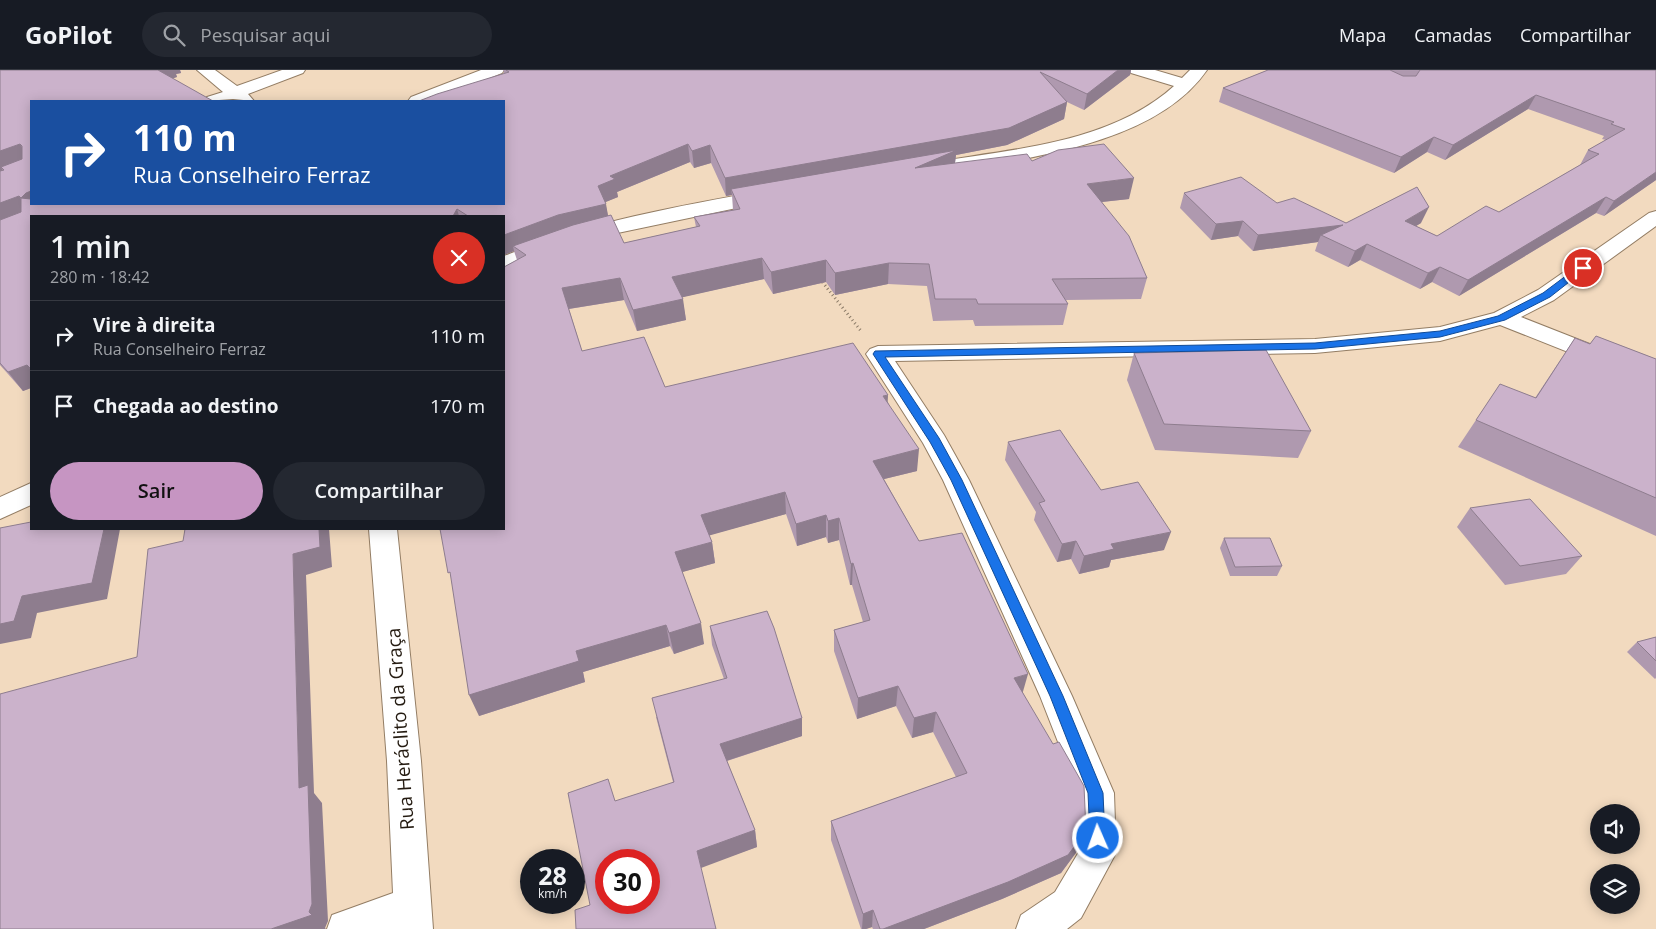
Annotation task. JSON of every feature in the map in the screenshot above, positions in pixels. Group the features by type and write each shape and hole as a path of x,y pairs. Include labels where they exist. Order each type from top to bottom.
{"street":[{"path":"205,70 242,97"},
{"path":"220,100 242,97 297,70"},
{"path":"420,100 496,70"},
{"path":"1137,70 1185,84"},
{"path":"916,171 1087,139 1130,123 1167,101 1200,70"},
{"path":"505,264 527,253 595,232 678,212 790,192"},
{"path":"878,354 1315,346 1440,334 1502,318 1546,295 1656,217"},
{"path":"1502,318 1656,379"},
{"path":"878,354 935,441 956,480 1056,696 1096,793 1098,853 1068,905 1035,929"},
{"path":"0,509 30,494"},
{"name":"Rua Heráclito da Graça","path":"383,530 404,761 413,917"},
{"path":"346,929 413,917"}],"path":[{"path":"818,277 878,354"}],"building":[{"path":"0,70 158,70 211,100 30,100 30,191 21,198 19,196 0,203 0,171 4,170 1,167 22,159 22,146 20,144 0,151"},
{"path":"506,70 1118,70 1087,94 1040,72 1067,102 1009,128 725,178 710,145 692,151 688,144 610,176 615,179 598,186 606,204 558,215 505,235 505,215 466,215 457,209 454,215 30,215 30,368 27,365 8,372 0,363 0,220 21,212 21,198 30,199 30,205 505,205 505,100 422,100 509,72"},
{"path":"1268,70 1390,70 1403,76 1416,76 1420,70 1656,70 1656,172 1614,201 1606,197 1468,280 1440,267 1428,273 1367,244 1355,251 1321,235 1343,225 1258,235 1243,221 1216,224 1184,193 1241,177 1277,203 1294,198 1346,223 1417,187 1429,207 1405,221 1437,236 1486,206 1499,212 1599,154 1588,150 1625,129 1611,124 1614,122 1536,95 1453,145 1434,137 1401,157 1223,88"},
{"path":"1104,144 1134,178 1087,184 1129,236 1147,278 1052,279 1068,304 978,304 976,299 935,299 929,264 889,263 835,273 826,260 771,272 762,258 672,277 683,299 633,310 620,278 562,288 582,351 644,337 665,387 853,343 888,395 883,396 919,449 873,461 919,541 962,533 1028,674 1014,678 1053,744 1059,742 1084,786 1086,831 1068,855 1008,882 883,929 880,929 873,910 863,914 831,821 967,773 936,712 914,718 898,686 858,698 834,630 870,620 853,563 851,564 839,518 828,521 826,515 796,524 785,492 701,515 712,542 675,552 701,623 669,633 666,625 576,651 579,661 469,695 450,572 448,573 440,530 505,530 505,266 526,255 513,246 573,225 611,215 624,243 700,226 694,217 740,209 731,189 957,150 915,168 1027,154 1032,161 1058,150"},
{"path":"1596,336 1656,359 1656,498 1476,420 1500,384 1536,398 1575,338 1590,344"},
{"path":"1266,350 1311,431 1164,424 1134,353"},
{"path":"1060,430 1101,490 1138,482 1171,532 1111,544 1114,549 1084,556 1076,541 1062,544 1039,503 1045,501 1008,442"},
{"path":"1530,499 1582,556 1520,566 1470,508"},
{"path":"30,522 30,530 104,530 92,583 22,596 14,621 0,624 0,528"},
{"path":"185,530 319,530 320,547 293,554 299,788 308,785 312,904 309,912 312,915 271,929 0,929 0,694 137,657 148,549 183,541"},
{"path":"1224,538 1270,538 1282,566 1235,567"},
{"path":"767,611 802,718 720,744 755,830 697,851 716,929 576,929 575,914 585,914 585,907 590,905 585,880 585,849 579,849 568,793 608,779 615,801 674,782 652,698 727,678 710,626"},
{"path":"1656,637 1656,661 1637,642"}],"route":[{"path":"1098,838 1096,793 1056,696 956,480 935,441 878,354 1315,346 1440,334 1502,318 1546,295 1583,268"}]}
